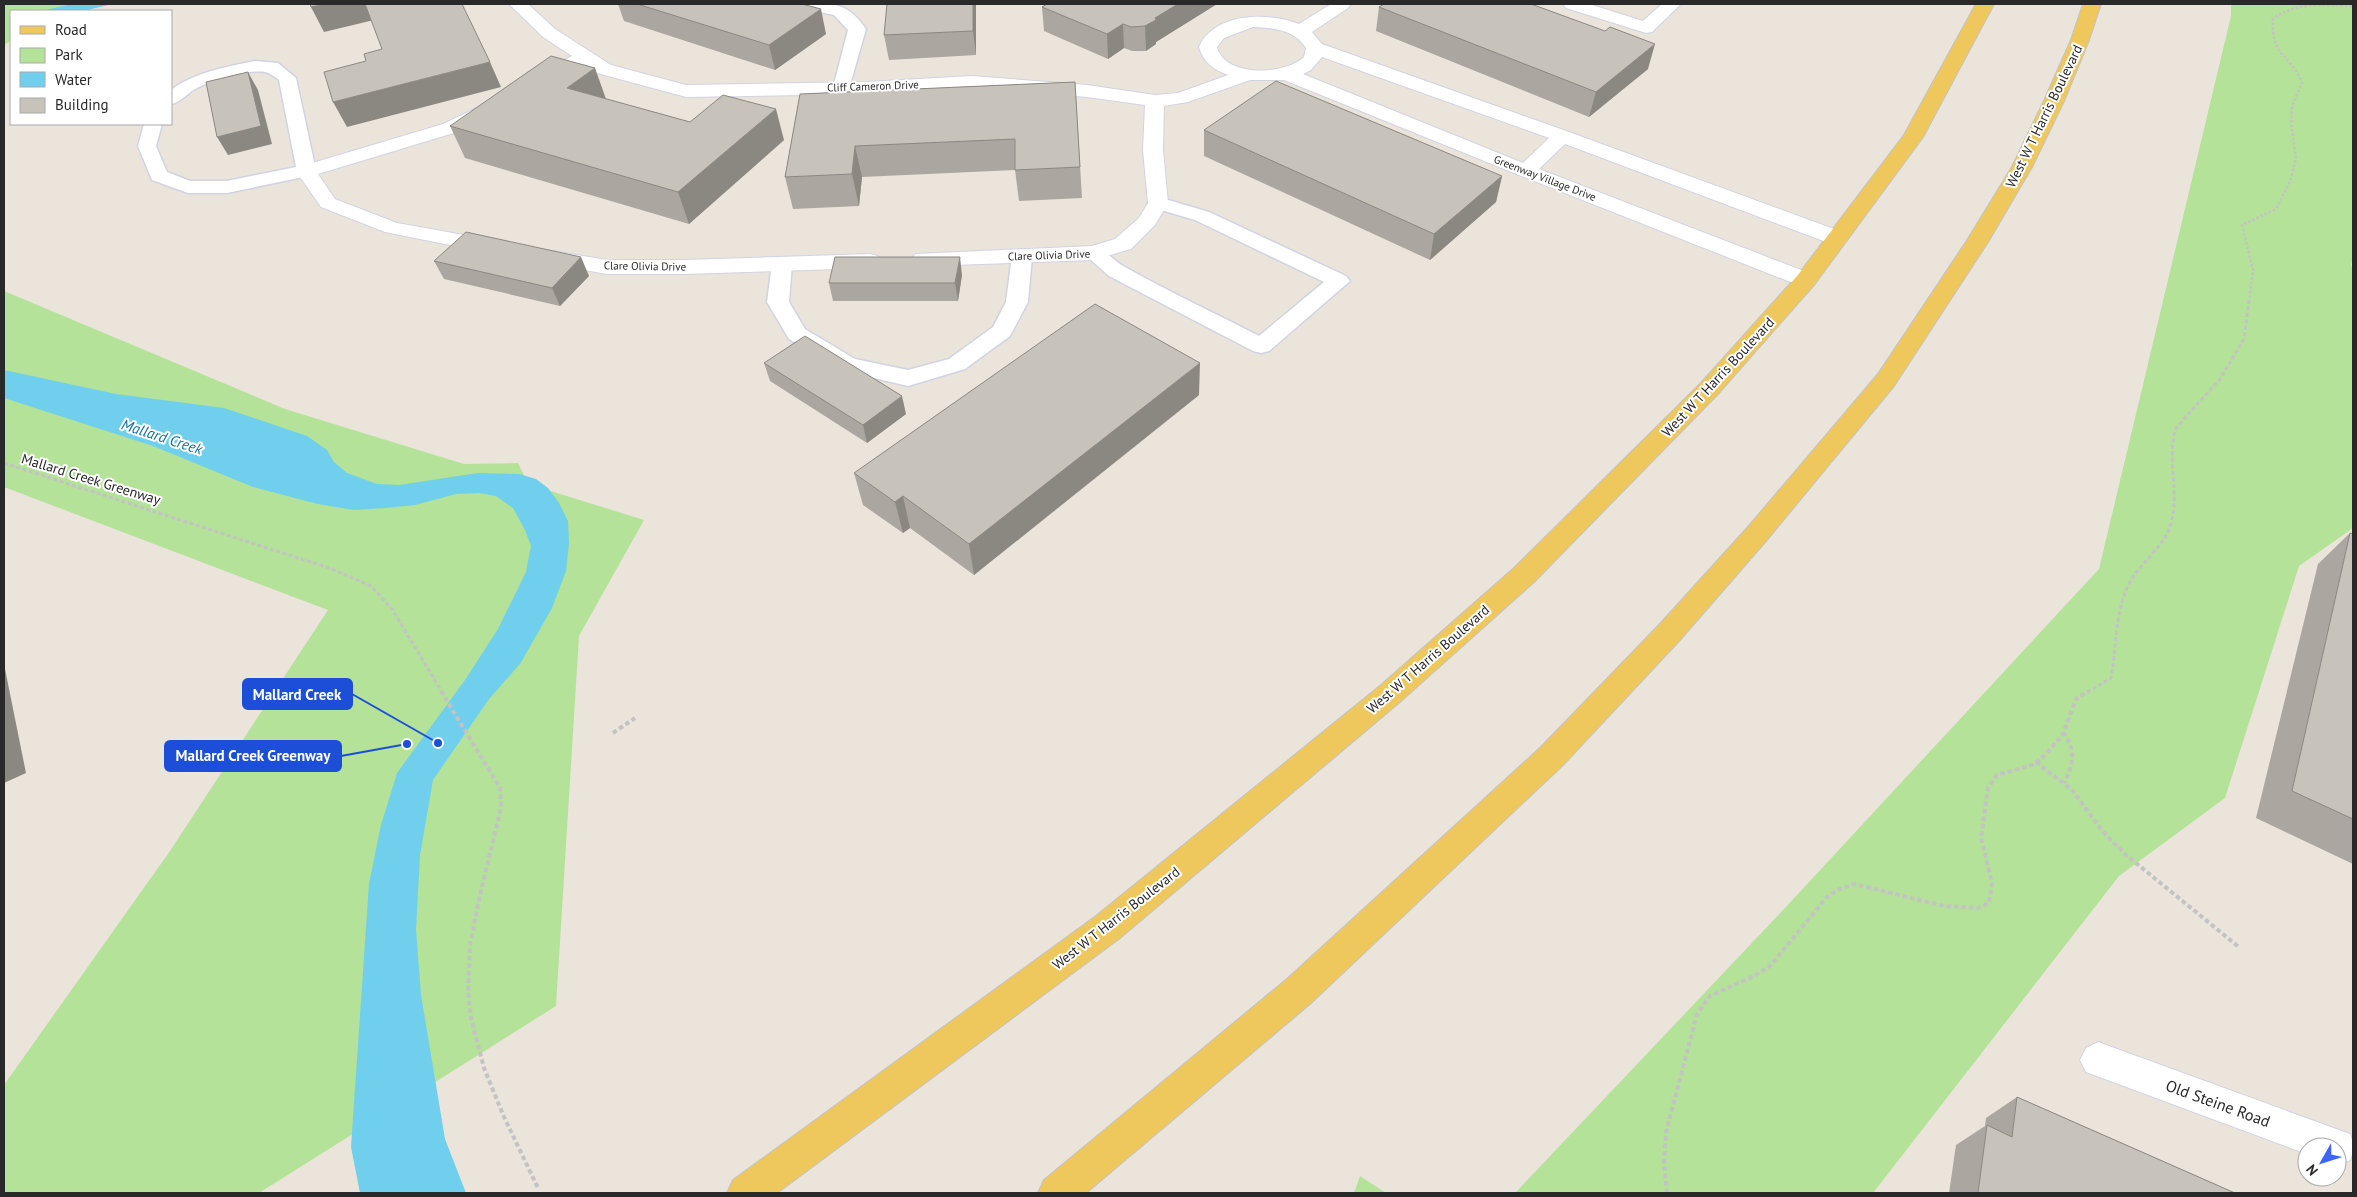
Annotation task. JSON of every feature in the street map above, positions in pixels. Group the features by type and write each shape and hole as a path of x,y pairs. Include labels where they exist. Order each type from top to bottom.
{"main road":[{"name":"West W T Harris Boulevard","path":"746,1193 1108,927 1391,693 1524,574 1709,389 1806,280 1913,136 1985,4"},
{"name":"West W T Harris Boulevard","path":"1057,1193 1299,991 1552,756 1669,633 1758,534 1886,380 1977,242 2022,167 2058,92 2080,40 2092,4"}],"street":[{"name":"Cliff Cameron Drive","path":"518,4 549,33 604,68 686,91 842,88 972,82 1086,91 1155,101 1181,98 1247,75"},
{"path":"1342,4 1301,31 1310,39 1315,48 1562,136 1837,238"},
{"path":"1572,4 1646,28 1672,4"},
{"name":"Cliff Cameron Drive","path":"1301,31 1271,22 1237,24 1223,30 1214,37 1209,46 1211,55 1218,63 1230,70 1247,75 1265,76 1286,74 1303,68 1313,58 1315,48"},
{"path":"522,90 586,56"},
{"name":"Greenway Village Drive","path":"1286,74 1526,171 1806,280"},
{"path":"1155,101 1153,150 1158,204"},
{"path":"306,171 450,128 498,103"},
{"path":"1526,171 1562,136"},
{"name":"Clare Olivia Drive","path":"306,171 328,202 392,228 607,267 782,264 1093,254 1123,244 1148,221 1158,204"},
{"name":"Old Steine Road","path":"2098,1060 2310,1137"}],"lane":[{"path":"807,4 840,11 858,29 842,88"},
{"path":"153,125 147,146 159,176 188,187 227,187 306,171 286,78 272,67 255,66 226,72 190,84 172,98"},
{"path":"1093,254 1116,271 1261,346 1339,281 1202,216 1158,204"},
{"path":"782,264 778,302 797,334 848,365 908,378 957,364 1002,331 1017,302 1022,256"}],"path":[{"path":"1666,1193 1664,1163 1666,1132 1697,1014 1710,996 1754,976 1770,966 1816,908 1832,893 1848,885 1961,908 1984,907 1991,900 1992,883 1983,853 1981,838 1988,788 1997,775 2036,762 2056,744 2063,732 2076,699 2110,678 2122,602 2133,578 2158,550 2166,537 2174,508 2172,456 2173,437 2176,428 2220,379 2244,339 2253,260 2241,231 2242,225 2276,208 2293,172 2296,159 2291,123 2292,106 2302,83 2297,72 2274,46 2271,37 2273,18 2288,10 2302,6 2353,6"},
{"name":"Mallard Creek Greenway","path":"4,463 130,502 332,569 371,586 392,609 497,781 502,799 477,913 471,950 468,992 474,1032 484,1069 538,1188"},
{"path":"613,732 636,718"},
{"path":"2063,732 2068,738 2074,755 2072,771 2064,783"},
{"path":"2036,762 2072,790 2104,833 2125,854 2240,948"}],"green space":[{"path":"4,4 102,4 83,10 10,10 10,42 4,45"},
{"path":"2231,4 2353,4 2353,256 2351,266 2353,268 2353,528 2299,566 2225,798 2119,876 1873,1193 1515,1193 1785,908 2099,569 2231,16"},
{"path":"4,291 285,409 464,464 518,463 528,484 644,520 579,636 556,1006 259,1193 4,1193 4,1085 170,851 328,610 4,487"},
{"path":"1360,1176 1386,1193 1354,1193"}],"water":[{"path":"72,4 113,4 87,10 45,10"},
{"path":"4,370 116,394 224,408 307,436 327,450 334,462 347,473 377,484 399,485 478,473 519,474 536,479 548,488 559,503 568,521 569,543 566,571 552,608 520,664 489,699 433,780 420,855 416,930 421,995 445,1139 466,1193 360,1193 351,1147 369,884 381,825 397,773 465,680 498,629 526,572 531,546 513,508 496,496 479,493 456,494 415,505 354,510 318,504 253,487 153,446 4,398"}],"building":[{"path":"310,4 326,4 311,7"},
{"path":"365,4 462,4 490,62 333,102 324,72 366,61 364,54 382,49"},
{"path":"637,4 802,4 821,9 769,45"},
{"path":"887,4 973,4 973,31 884,35"},
{"path":"1047,4 1178,4 1145,26 1131,27 1123,24 1107,34 1042,7"},
{"path":"1384,4 1531,4 1605,31 1610,27 1655,44 1596,92 1379,7"},
{"path":"551,56 595,68 567,88 690,122 723,95 776,109 678,192 450,126"},
{"path":"248,72 261,126 217,137 206,82"},
{"path":"1276,81 1502,176 1434,234 1204,130"},
{"path":"1075,82 1080,167 1015,170 1015,139 855,146 852,174 785,177 800,94"},
{"path":"466,232 581,257 552,288 434,261"},
{"path":"835,257 960,257 955,283 829,283"},
{"path":"1095,304 1200,363 969,544 903,496 895,502 854,473"},
{"path":"805,336 902,396 863,425 764,363"},
{"path":"2350,533 2353,534 2353,819 2292,791"},
{"path":"2017,1097 2235,1193 1978,1193 1987,1125 2012,1137"}],"place":[{"name":"Mallard Creek","path":"438,743"},
{"name":"Mallard Creek Greenway","path":"407,744"}]}
